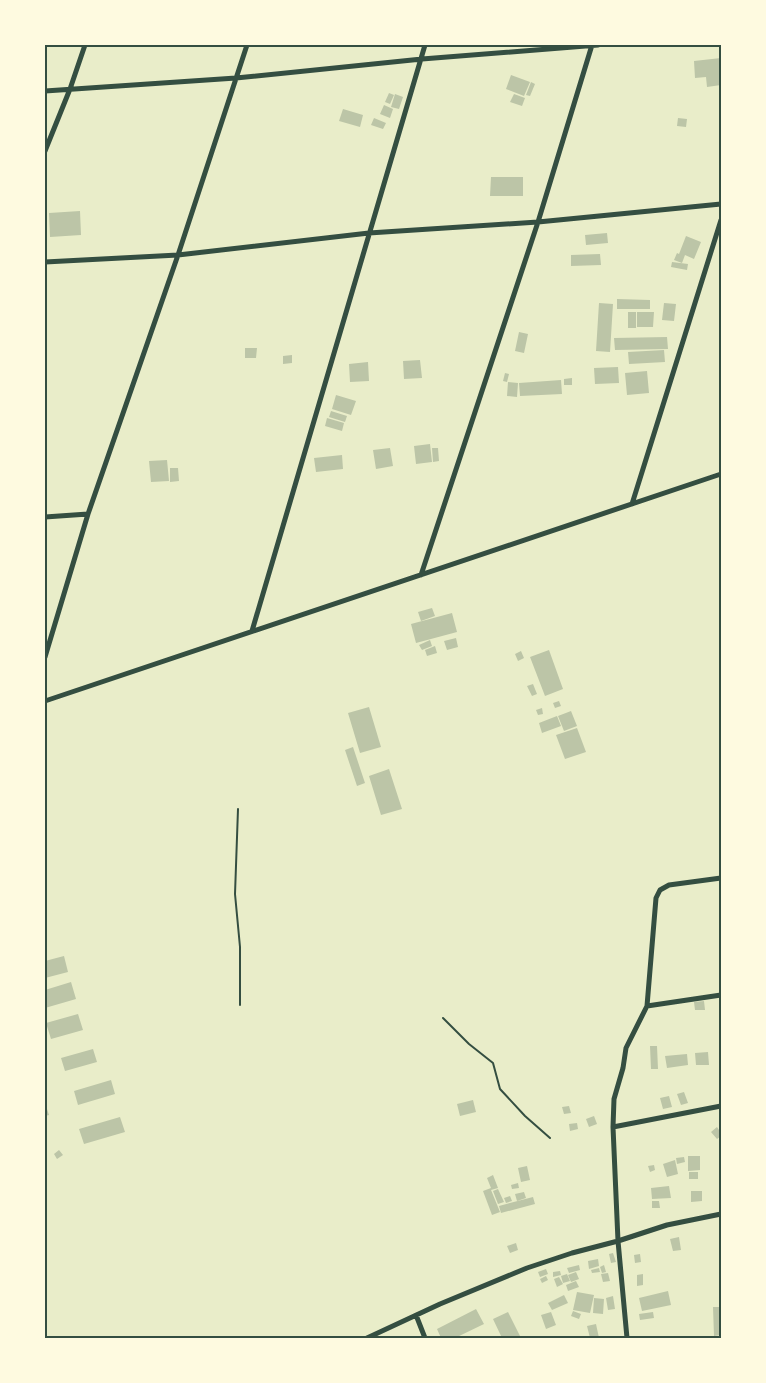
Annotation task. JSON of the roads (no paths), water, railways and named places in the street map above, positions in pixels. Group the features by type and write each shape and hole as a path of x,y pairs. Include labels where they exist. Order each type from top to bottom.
{"street":[{"path":"45,151 70,89 84,45"},
{"path":"45,656 88,514 178,255 247,45"},
{"path":"252,631 426,45"},
{"path":"421,575 538,222 592,45"},
{"path":"45,91 236,78 422,59 598,45"},
{"path":"45,262 178,255 369,233 538,222 721,204"},
{"path":"632,504 721,220"},
{"path":"45,701 721,474"},
{"path":"45,517 88,514"},
{"path":"627,1338 618,1241 613,1127 614,1099 623,1068 626,1048 647,1006 656,898 660,890 669,885 721,878"},
{"path":"647,1006 721,995"},
{"path":"613,1127 721,1106"},
{"path":"367,1338 440,1304 527,1268 667,1225 721,1214"},
{"path":"416,1315 425,1338"}]}
